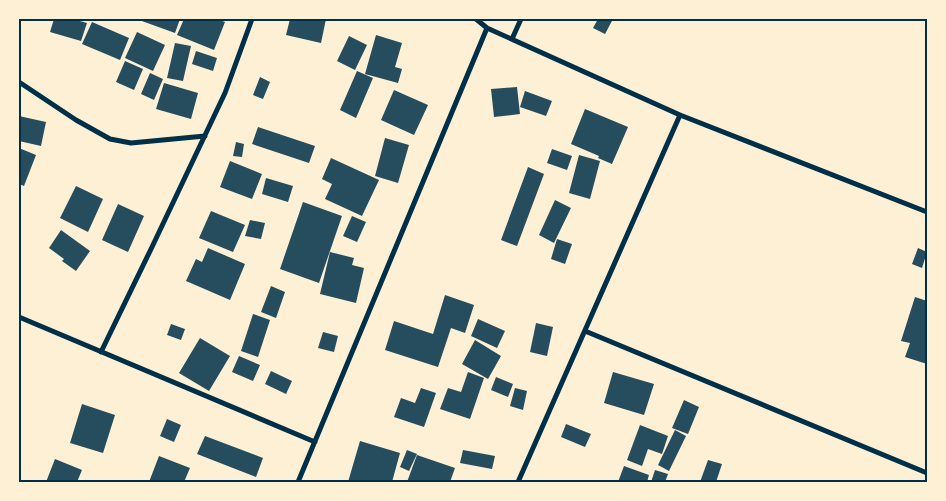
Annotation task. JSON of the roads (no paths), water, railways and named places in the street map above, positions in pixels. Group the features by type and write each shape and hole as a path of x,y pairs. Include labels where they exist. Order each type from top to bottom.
{"street":[{"path":"101,352 225,93 252,19"},
{"path":"476,19 487,28 680,115 927,212"},
{"path":"512,39 521,19"},
{"path":"298,482 487,28"},
{"path":"19,82 76,120 110,139 131,142 205,136"},
{"path":"518,482 680,115"},
{"path":"19,317 315,442"},
{"path":"585,331 927,473"}]}
